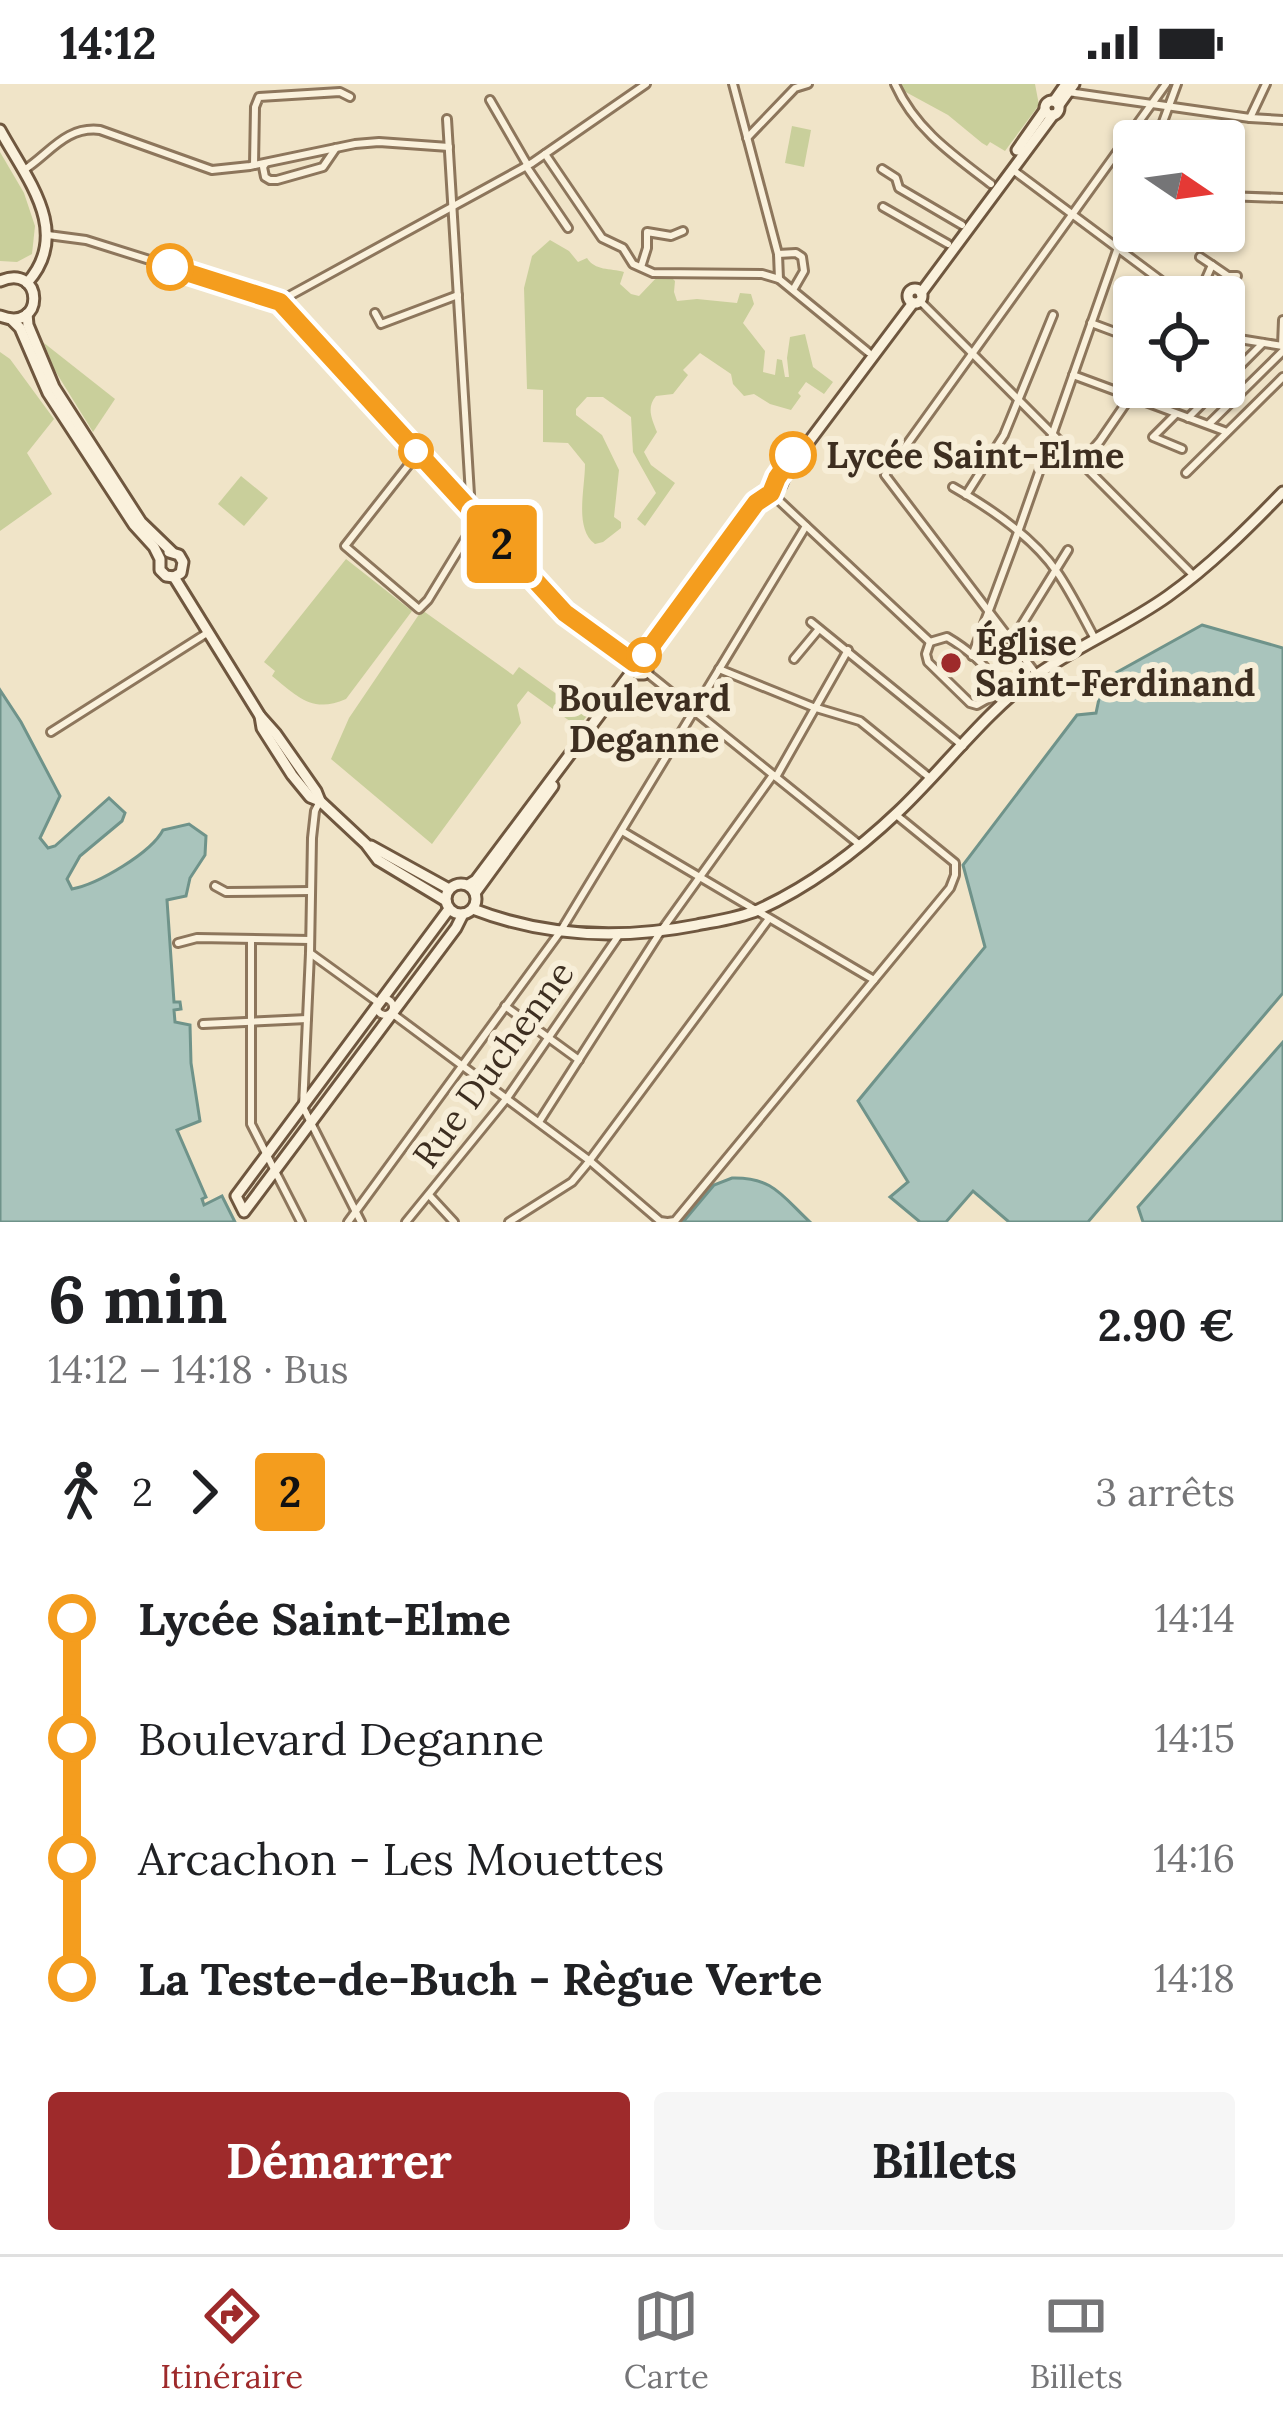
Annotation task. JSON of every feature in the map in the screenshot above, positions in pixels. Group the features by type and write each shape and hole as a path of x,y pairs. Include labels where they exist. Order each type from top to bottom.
{"main road":[{"path":"771,493 782,470 868,352 916,297 991,184 1050,104 1069,87"},
{"path":"471,889 640,668 756,503 781,485 1011,168 1050,104"},
{"path":"0,130 38,197 47,235 40,268 28,283"},
{"path":"0,281 16,277 28,283 34,299 28,325 53,387 141,522 179,555 181,573 174,577 160,571 160,559 49,393 20,328 6,318"},
{"path":"6,318 27,314"},
{"path":"174,577 260,716 320,801 366,844 468,911 528,927 619,935 754,911 845,858 1037,675 1168,597 1283,492"},
{"path":"160,559 172,552"},
{"path":"460,884 471,889 476,901 244,1212 236,1196 266,1153 379,1003 460,884"}],"street":[{"path":"280,302 527,166 646,84"},
{"path":"734,84 778,254 778,279"},
{"path":"784,84 790,93"},
{"path":"747,138 795,88 808,84"},
{"path":"895,84 905,107 945,150 991,184"},
{"path":"1037,675 885,475 1166,84"},
{"path":"1163,120 1177,84"},
{"path":"1250,118 1266,84"},
{"path":"1069,87 1168,107 1283,120"},
{"path":"254,165 259,98 340,92 350,97"},
{"path":"490,100 568,228"},
{"path":"418,453 345,546 419,609 474,514 447,119"},
{"path":"24,170 63,138 84,129 100,130 202,168 225,170 379,142 449,147"},
{"path":"269,161 263,173 277,180 323,167 336,148"},
{"path":"545,154 602,238 616,243 629,261 653,273 762,274 778,279 868,352"},
{"path":"1011,168 1113,244"},
{"path":"882,169 896,178 899,188 962,225"},
{"path":"1245,197 1283,198"},
{"path":"883,207 947,244"},
{"path":"641,267 646,232 671,236 683,231"},
{"path":"47,235 86,240 280,302 565,613 860,845"},
{"path":"972,656 1117,252"},
{"path":"1123,252 1156,276"},
{"path":"778,254 802,257 804,272 793,290"},
{"path":"1200,257 1228,276"},
{"path":"1207,276 1212,265"},
{"path":"375,313 380,324 458,295"},
{"path":"916,297 1193,575"},
{"path":"966,495 1004,435 1053,315"},
{"path":"1207,425 1283,348 1283,320"},
{"path":"1090,323 1113,331"},
{"path":"1245,340 1283,348"},
{"path":"1245,361 1263,343"},
{"path":"1073,375 1113,390"},
{"path":"1186,473 1283,377"},
{"path":"1082,463 1121,408"},
{"path":"1161,408 1227,432"},
{"path":"1188,418 1198,408"},
{"path":"1176,414 1153,437 1182,449"},
{"path":"952,487 1018,532 1055,569 1096,640"},
{"path":"771,493 930,641"},
{"path":"348,1222 560,932 806,526"},
{"path":"1011,642 1068,550"},
{"path":"794,658 815,625 963,746"},
{"path":"51,732 207,633"},
{"path":"946,637 972,656 992,675 996,684 991,697 970,703 928,662 930,641 946,637"},
{"path":"539,1122 661,931 775,776 848,650"},
{"path":"719,669 860,721 930,778"},
{"path":"991,697 1001,706"},
{"path":"320,801 312,838 303,1107 361,1222"},
{"path":"310,953 379,1003 380,1014 391,1012 667,1222 675,1220 950,887 955,863 895,814"},
{"path":"622,831 874,980"},
{"path":"214,886 226,892 310,891"},
{"path":"509,1222 572,1183 768,920"},
{"name":"Rue Duchenne","path":"406,1222 507,1098 619,935"},
{"path":"178,944 197,938 310,940"},
{"path":"251,939 251,1124 302,1222"},
{"path":"505,1006 579,1060"},
{"path":"202,1024 307,1019"},
{"path":"325,1077 338,1086"},
{"path":"429,1196 454,1222"}],"green space":[{"path":"900,84 1035,84 1039,105 1005,151 982,143 948,115 902,90"},
{"path":"792,126 811,130 804,167 785,163"},
{"path":"0,152 24,193 35,226 32,254 17,262 0,261"},
{"path":"550,240 578,262 587,258 599,267 624,272 620,284 631,294 639,296 658,276 670,276 677,301 737,303 740,293 751,294 754,304 743,323 765,351 763,372 775,375 777,359 782,360 785,377 789,377 790,337 805,334 813,367 833,382 824,394 806,382 791,410 754,394 744,396 731,374 700,353 683,370 688,375 673,394 656,396 651,405 657,432 644,452 651,465 675,483 645,526 637,519 656,493 633,452 631,417 603,397 587,397 576,415 602,435 619,470 614,517 621,528 595,544 583,519 585,464 568,443 543,442 543,390 527,389 524,288 532,256"},
{"path":"44,343 115,399 93,432 54,369"},
{"path":"0,352 54,419 27,453 52,494 0,531"},
{"path":"241,476 268,498 244,526 218,504"},
{"path":"346,559 412,611 346,699 314,704 272,676 275,671 264,662"},
{"path":"422,610 513,675 519,667 587,716 578,727 528,691 517,705 521,723 432,844 331,759 349,718"}],"water":[{"path":"1202,625 1283,648 1283,993 1088,1222 1009,1222 973,1191 946,1222 920,1222 890,1197 908,1182 858,1101 985,947 963,865 1077,715 1096,713 1103,680"},
{"path":"0,690 60,796 40,838 48,848 109,798 125,813 122,821 80,856 67,879 72,889 123,866 163,830 189,824 206,836 205,855 190,878 186,896 167,900 174,1002 180,1002 181,1009 174,1010 175,1022 190,1025 200,1121 177,1130 206,1197 204,1205 222,1196 235,1222 0,1222"},
{"path":"1283,1042 1283,1222 1143,1222 1138,1207"},
{"path":"732,1178 767,1185 810,1222 683,1222 714,1185"}],"bus line":[{"name":"2","path":"170,267 280,302 565,613 634,663 641,660 756,503 771,493 793,455"}],"place":[{"name":"Lycée Saint-Elme","path":"793,455"},
{"name":"Boulevard Deganne","path":"644,655"},
{"name":"Église Saint-Ferdinand","path":"951,663"}]}
